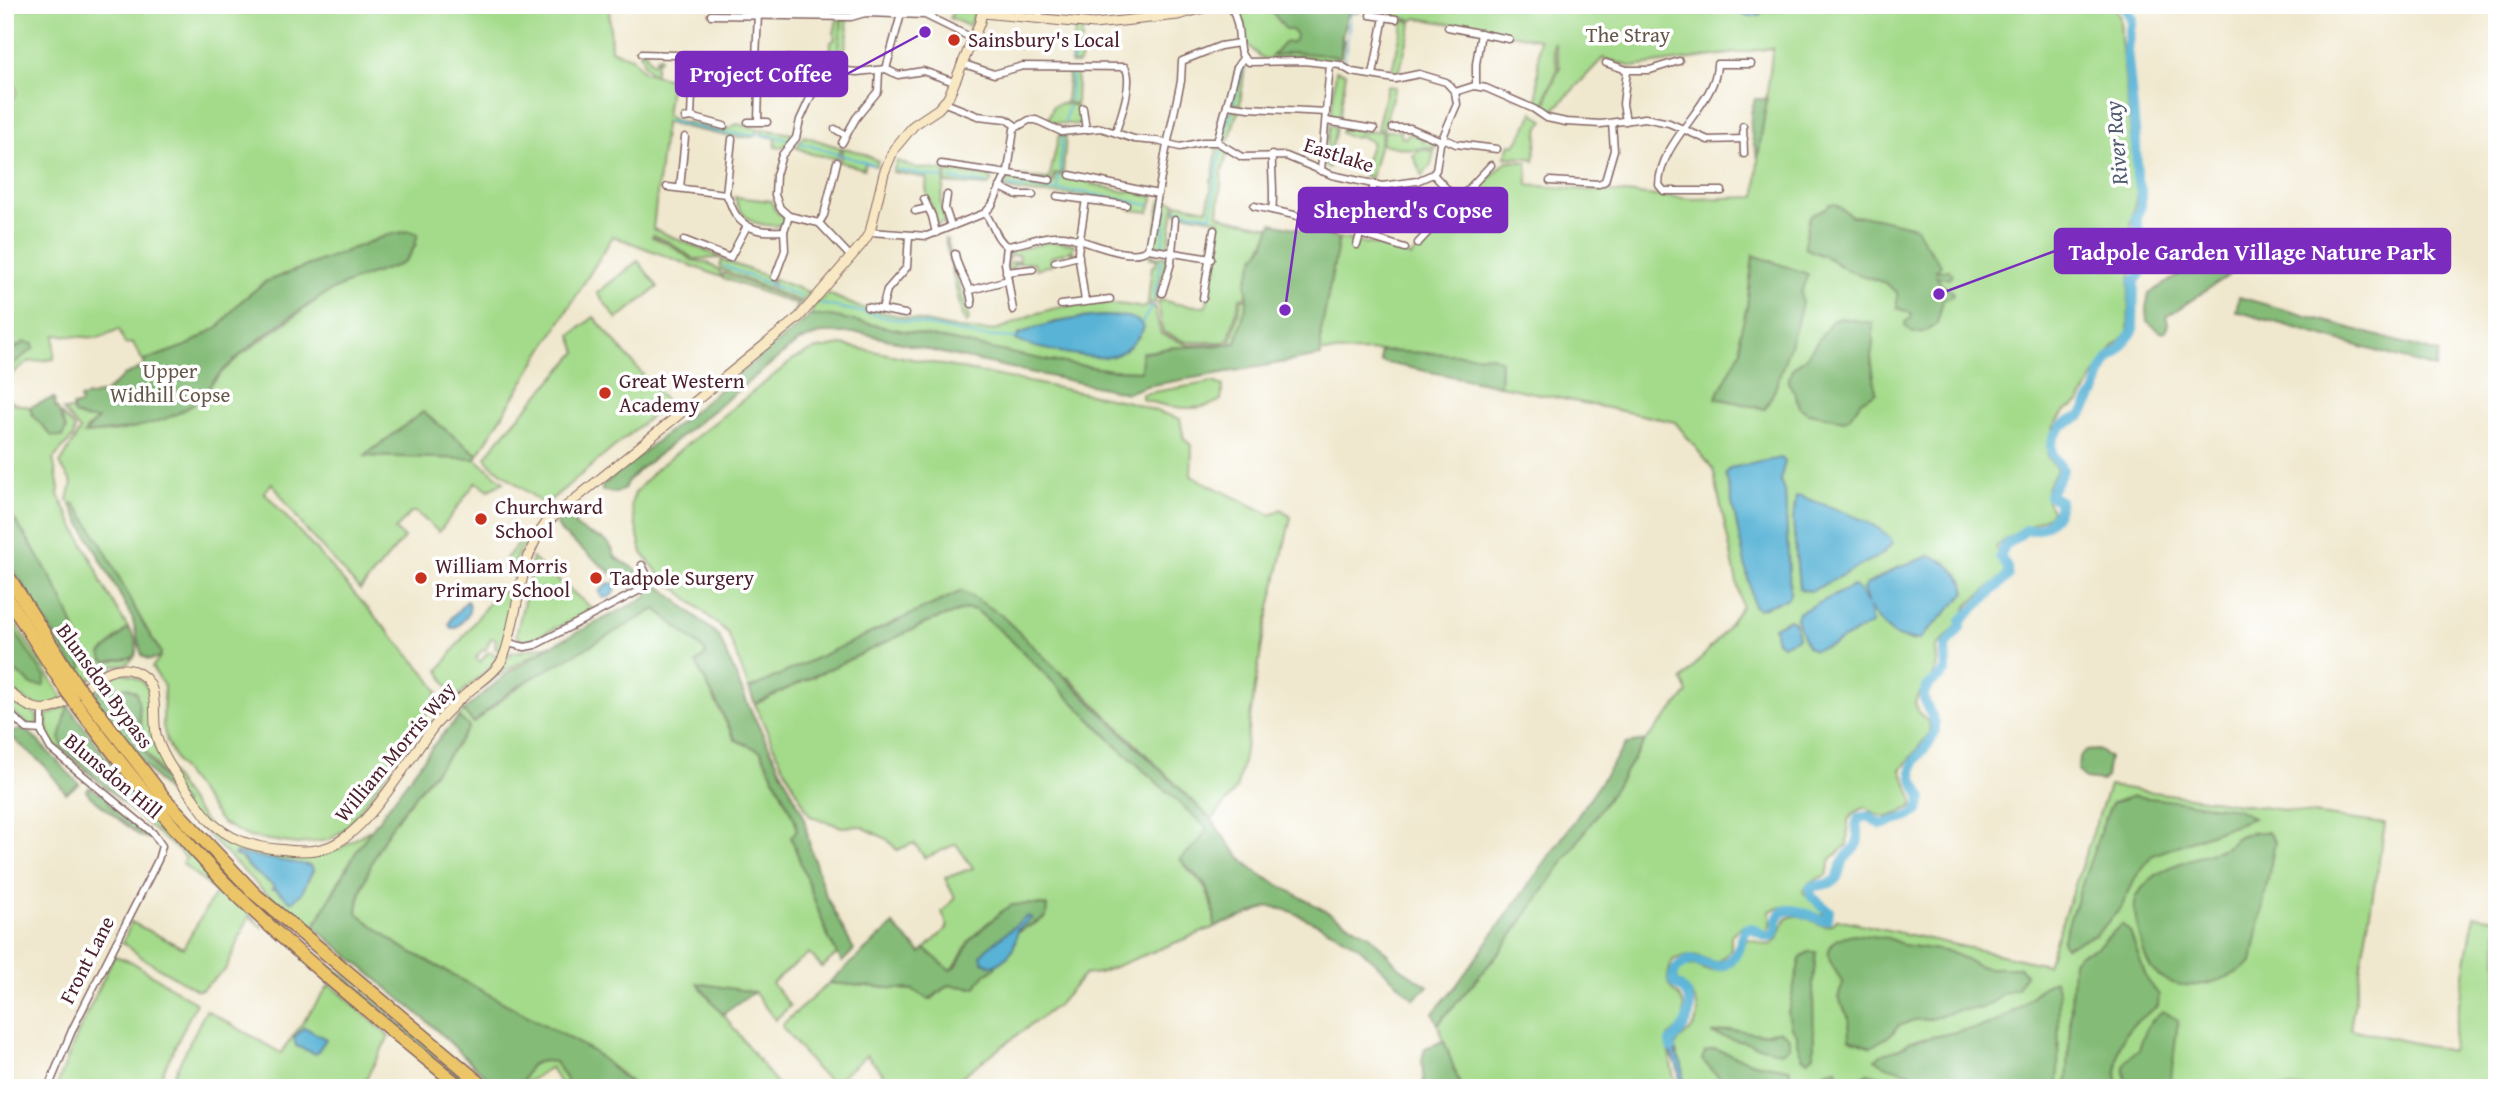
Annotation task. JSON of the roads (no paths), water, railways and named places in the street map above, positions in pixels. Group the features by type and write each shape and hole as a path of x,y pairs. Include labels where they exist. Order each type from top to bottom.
{"highway":[{"name":"Blunsdon Bypass","path":"5,571 76,694"},
{"name":"Blunsdon Bypass","path":"5,594 76,694 119,761 176,820"},
{"path":"176,820 234,892 272,928 462,1088"},
{"path":"176,820 255,894 486,1088"}],"street":[{"path":"842,143 856,118 878,91 897,14 893,5"},
{"path":"1039,5 1040,18"},
{"path":"983,9 1088,27 1178,15 1215,5"},
{"path":"870,232 927,236 985,213 992,205 1006,174 1016,126 1030,120 1036,120 1062,132 1101,128 1134,139 1183,147 1217,142 1237,67 1243,58 1231,5"},
{"name":"William Morris Way","path":"42,709 55,708 112,671 125,669 140,675 153,691 155,730 161,748 209,820 240,842 266,848 307,852 334,845 360,825 444,716 499,664 508,643 529,553 547,522 790,325 851,257 870,232 884,173 894,149 914,125 944,103 983,9"},
{"path":"713,14 851,17 865,13 925,15 972,38"},
{"path":"756,59 758,14"},
{"path":"1370,15 1396,19"},
{"path":"1373,75 1384,17"},
{"path":"1448,27 1509,39"},
{"path":"1476,86 1481,33"},
{"path":"1148,249 1181,81 1182,61 1220,46 1239,43"},
{"path":"642,54 806,60 819,71"},
{"path":"698,57 698,76 688,117 724,126"},
{"path":"1243,58 1256,63 1292,61 1340,65 1352,72 1398,79 1415,74 1446,82 1455,92 1457,107 1442,139 1438,165 1433,174 1457,200"},
{"path":"758,121 759,87 766,72 767,59"},
{"path":"1722,191 1678,192 1661,189 1659,182 1663,163 1715,79 1717,60 1751,64"},
{"path":"1606,63 1628,70 1658,69 1679,61"},
{"path":"961,63 994,74 1023,66 1121,66 1128,69 1126,95 1116,131"},
{"path":"1321,171 1330,64"},
{"path":"851,257 819,223 789,216 776,200 774,187 778,166 782,155 794,143 800,120 812,94 814,77 819,71 827,69 857,72 883,70 898,75 923,71 954,82"},
{"path":"1626,121 1623,101 1628,70"},
{"path":"1455,92 1476,86 1534,109 1549,119 1596,124 1640,118 1658,120 1710,141 1744,139"},
{"path":"944,103 978,116 1006,119 1016,126"},
{"path":"1227,105 1326,112"},
{"path":"1083,108 1086,130"},
{"path":"1326,121 1374,129"},
{"path":"748,122 767,122"},
{"path":"1550,181 1599,184 1605,181 1614,150 1612,123"},
{"path":"1743,127 1744,154"},
{"path":"1393,128 1410,128 1456,144 1497,149"},
{"path":"835,129 845,135"},
{"path":"680,188 685,137"},
{"path":"732,139 726,194 736,215 747,226 763,231 784,231"},
{"name":"Eastlake","path":"1217,142 1241,158 1286,156 1321,171 1374,185 1392,186 1417,181 1433,174"},
{"path":"1272,155 1272,210"},
{"path":"819,223 824,215 837,162"},
{"path":"945,162 1050,180"},
{"path":"1418,243 1491,165"},
{"path":"1070,175 1158,194"},
{"path":"824,180 832,182"},
{"path":"1357,245 1374,185"},
{"path":"667,187 726,194"},
{"path":"999,187 1013,194 1032,195"},
{"path":"947,195 945,208 951,226"},
{"path":"1057,196 1126,205"},
{"path":"924,199 936,233"},
{"path":"1085,301 1079,256 1086,199"},
{"path":"1254,206 1336,230"},
{"path":"915,211 928,208"},
{"path":"985,213 994,225 999,241 1007,246 1048,236 1064,236 1138,254 1148,249 1211,259"},
{"path":"775,277 785,250 784,231 789,216"},
{"path":"1162,293 1171,263 1175,220"},
{"path":"684,240 731,258 747,226"},
{"path":"1203,298 1214,230"},
{"path":"1360,234 1405,248"},
{"path":"882,309 887,290 907,267 909,235"},
{"path":"698,246 701,237"},
{"path":"1007,246 1006,272 1013,310"},
{"path":"955,254 957,265 971,290 972,304"},
{"path":"1055,262 1079,256"},
{"path":"772,261 780,263"},
{"path":"1006,272 1032,269"},
{"path":"971,290 1008,281"},
{"path":"1061,305 1110,299"},
{"path":"867,307 905,314"},
{"path":"508,643 525,647 535,645 640,590 649,579 642,565"},
{"path":"5,688 26,704 42,709"},
{"name":"Blunsdon Hill","path":"42,709 43,737 51,749 153,833 162,849"},
{"name":"Blunsdon Hill","path":"5,710 27,729 42,730"},
{"name":"Front Lane","path":"48,1088 72,1028 162,849"}],"water":[{"path":"1699,5 1764,5 1766,8 1759,15 1749,16 1737,12 1711,11"},
{"path":"1102,316 1128,317 1137,320 1144,327 1130,346 1108,357 1061,352 1016,340 1019,334 1039,327"},
{"path":"1781,458 1785,461 1780,481 1785,492 1790,594 1787,599 1759,609 1754,606 1726,474 1730,468"},
{"path":"1800,496 1865,521 1887,535 1893,543 1881,555 1812,591 1802,590 1799,587 1793,520 1796,497"},
{"path":"1930,556 1953,569 1962,580 1966,593 1920,639 1896,635 1878,620 1869,607 1872,624 1832,645 1813,650 1807,646 1796,619 1798,613 1854,586 1868,605 1863,589 1866,585 1899,567"},
{"path":"609,583 616,584 615,592 602,598 599,592"},
{"path":"467,601 470,605 468,615 456,628 451,628 449,624 452,617"},
{"path":"1790,619 1795,624 1798,638 1782,645 1777,641 1774,627"},
{"path":"236,853 307,865 313,870 301,894 291,902 276,889 272,889 274,886 252,870 242,858 234,855"},
{"path":"1027,916 1032,918 1017,930 1015,943 1008,956 993,966 983,962 981,956 985,950"},
{"path":"304,1027 326,1039 316,1054 296,1046 294,1038"},
{"path":"1673,1037 1676,1041 1674,1051 1682,1064 1684,1088 1680,1088 1679,1072 1668,1050 1668,1044"}],"waterway":[{"path":"1083,9 1084,5"},
{"path":"1344,62 1352,5"},
{"name":"River Ray","path":"1671,1048 1670,1042 1683,1028 1690,1010 1687,994 1673,981 1678,967 1692,960 1722,966 1736,954 1745,929 1752,928 1771,937 1784,911 1797,911 1822,920 1827,919 1829,911 1811,896 1810,888 1837,878 1844,860 1857,843 1856,826 1859,818 1869,816 1881,825 1918,811 1922,798 1914,781 1913,764 1933,737 1935,730 1924,694 1928,686 1946,670 1945,647 1960,628 1961,621 2008,576 2008,568 2000,557 2005,546 2026,530 2044,526 2057,513 2060,501 2049,495 2063,470 2052,454 2054,436 2063,425 2081,416 2096,391 2108,360 2133,331 2134,282 2143,270 2144,250 2136,218 2141,206 2141,190 2137,178 2127,49 2132,19 2123,5"},
{"path":"1073,62 1075,50"},
{"path":"1234,101 1243,67"},
{"path":"1070,100 1072,74"},
{"path":"1065,121 1068,107"},
{"path":"1225,133 1232,111"},
{"path":"668,121 722,133 787,139"},
{"path":"1060,171 1062,139"},
{"path":"801,143 874,165"},
{"path":"1177,210 1212,216 1221,152"},
{"path":"897,170 943,178"},
{"path":"1058,189 1059,176"},
{"path":"950,179 987,184"},
{"path":"1008,187 1083,192 1149,205"},
{"path":"1162,208 1167,209 1163,245"},
{"path":"1154,298 1161,260"},
{"path":"724,266 802,297"},
{"path":"821,304 979,336 1016,338"},
{"path":"1142,323 1152,305"}],"place":[{"name":"Project Coffee","path":"925,32"},
{"name":"Sainsbury's Local","path":"954,40"},
{"name":"Tadpole Garden Village Nature Park","path":"1939,294"},
{"name":"Shepherd's Copse","path":"1285,310"},
{"name":"Great Western Academy","path":"605,393"},
{"name":"Churchward School","path":"481,519"},
{"name":"William Morris Primary School","path":"421,578"},
{"name":"Tadpole Surgery","path":"596,578"}],"park label":[{"name":"The Stray","path":"1628,35"},
{"name":"Upper Widhill Copse","path":"170,383"}]}
